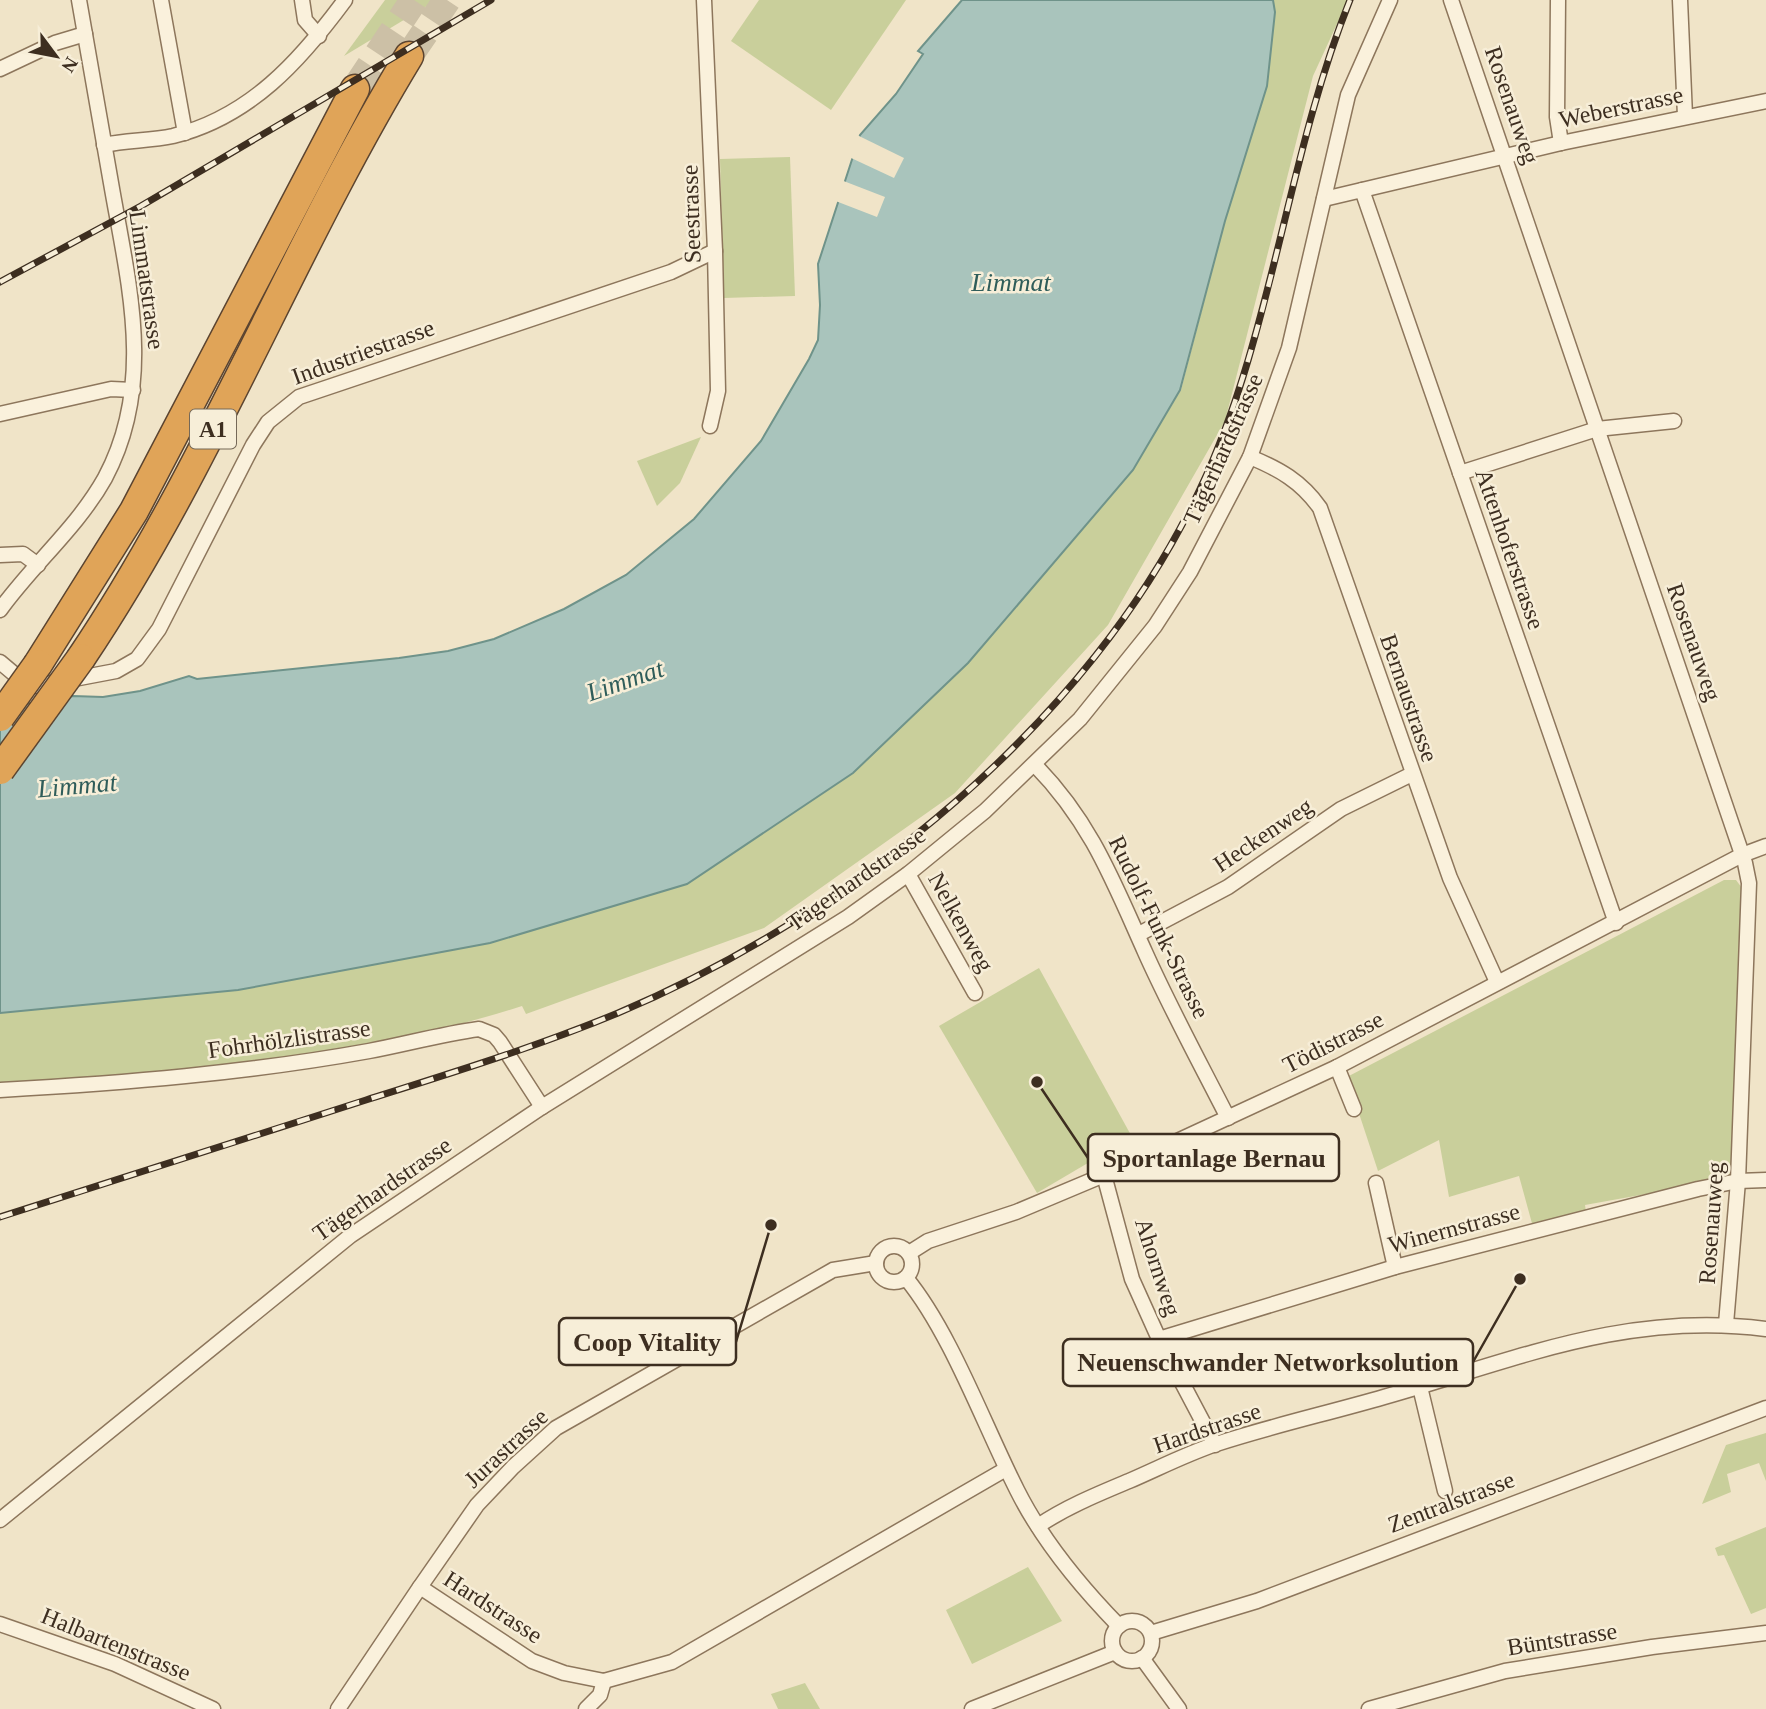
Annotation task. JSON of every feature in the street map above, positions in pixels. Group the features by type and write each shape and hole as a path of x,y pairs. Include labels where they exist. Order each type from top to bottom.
{"highway":[{"name":"A1","path":"0,770 81,658 167,515 332,192 409,57"},
{"name":"A1","path":"0,717 38,675 140,500 355,89"}],"street":[{"name":"Limmatstrasse","path":"0,610 82,513 104,478 123,436 133,390 134,318 79,0"},
{"path":"161,0 185,132"},
{"path":"302,0 305,20 319,36"},
{"path":"104,145 185,132 225,117 260,94 292,66 319,36 345,0"},
{"name":"Seestrasse","path":"704,0 718,391 710,426"},
{"name":"Tägerhardstrasse","path":"0,1520 350,1236 542,1107 848,917 908,874 975,820 1080,719 1155,626 1207,543 1250,457 1289,348 1348,95 1390,0"},
{"name":"Rosenauweg","path":"1451,0 1742,855 1749,883 1738,1181 1726,1324"},
{"path":"1558,0 1557,117 1561,143"},
{"path":"1680,0 1685,116"},
{"path":"0,69 55,43 85,34"},
{"name":"Weberstrasse","path":"1324,199 1561,143 1766,101"},
{"name":"Attenhoferstrasse","path":"1362,190 1616,923"},
{"name":"Industriestrasse","path":"38,675 116,671 147,649 253,445 268,422 299,397 671,272 715,251"},
{"path":"0,414 111,389 133,390"},
{"path":"1460,473 1597,429 1674,421"},
{"name":"Bernaustrasse","path":"1250,457 1292,477 1308,491 1320,508 1450,878 1497,982"},
{"path":"0,555 23,554 38,565"},
{"path":"0,662 19,678 38,675"},
{"name":"Rudolf-Funk-Strasse","path":"1035,765 1065,801 1099,850 1139,934 1143,949 1228,1118"},
{"name":"Heckenweg","path":"1139,934 1228,887 1341,809 1412,774"},
{"name":"Tödistrasse","path":"909,1253 928,1241 1016,1212 1104,1175 1337,1067 1742,855 1766,846"},
{"name":"Nelkenweg","path":"908,874 975,993"},
{"name":"Fohrhölzlistrasse","path":"0,1090 116,1083 252,1068 370,1051 478,1029 494,1035 500,1042 542,1107"},
{"path":"1337,1067 1354,1109"},
{"name":"Ahornweg","path":"1104,1175 1132,1279 1159,1339 1215,1445"},
{"name":"Winernstrasse","path":"1159,1339 1395,1267 1738,1181 1766,1180"},
{"path":"1376,1183 1395,1267"},
{"path":"890,1246 901,1247 909,1253 912,1269 906,1278 889,1282 879,1275 876,1263 880,1252 890,1246"},
{"name":"Jurastrasse","path":"420,1587 477,1506 513,1467 556,1429 833,1270 876,1263"},
{"path":"906,1278 935,1322 1006,1469 1038,1526 1068,1567 1119,1626"},
{"name":"Hardstrasse","path":"1038,1526 1097,1495 1215,1445 1420,1387 1529,1351 1597,1335 1726,1324 1766,1329"},
{"path":"1420,1387 1445,1491"},
{"name":"Zentralstrasse","path":"1151,1633 1257,1601 1766,1408"},
{"name":"Hardstrasse","path":"338,1709 420,1587 532,1661 564,1673 604,1681 672,1662 1006,1469"},
{"path":"1134,1621 1151,1633 1151,1647 1142,1658 1131,1661 1115,1652 1113,1637 1119,1626 1134,1621"},
{"name":"Halbartenstrasse","path":"0,1624 115,1664 213,1709"},
{"name":"Büntstrasse","path":"1369,1709 1505,1671 1652,1647 1766,1633"},
{"path":"972,1709 1115,1652"},
{"path":"1142,1658 1179,1709"},
{"path":"586,1709 600,1695 604,1681"}],"green space":[{"path":"385,0 437,0 344,56"},
{"path":"759,0 906,0 831,110 731,41"},
{"path":"1273,0 1348,0 1313,76 1225,421 1108,625 955,793 764,928 526,1014 522,1006 394,1039 264,1061 0,1086 0,1013 238,990 491,943 853,773 968,663 1133,470 1181,390 1225,221 1267,86 1275,12"},
{"path":"790,157 795,296 724,298 720,159"},
{"path":"701,437 680,483 657,506 637,461"},
{"path":"1724,880 1736,880 1742,888 1736,1014 1735,1178 1585,1205 1586,1212 1533,1227 1519,1176 1449,1197 1439,1140 1378,1171 1347,1077"},
{"path":"1039,968 1132,1137 1037,1193 939,1026"},
{"path":"1766,1433 1766,1481 1759,1463 1727,1474 1731,1492 1702,1504 1726,1445"},
{"path":"1766,1527 1766,1608 1751,1614 1724,1555 1718,1556 1715,1548"},
{"path":"1028,1567 1062,1621 972,1664 946,1610"},
{"path":"805,1683 820,1709 778,1709 771,1694"}],"water":[{"name":"Limmat","path":"962,0 1273,0 1275,12 1267,86 1225,221 1180,390 1133,470 968,663 853,773 687,884 490,943 238,990 0,1013 0,708 73,696 103,697 140,691 189,676 197,679 448,651 494,639 564,609 626,575 694,519 761,441 809,359 818,340 818,264 860,135 896,94 923,54 918,51"}],"pier":[{"path":"857,135 904,158 894,178 849,157"},
{"path":"841,180 885,197 877,217 833,200"}],"tunnel":[{"path":"355,89 414,0"},
{"path":"409,56 447,0"}],"railway":[{"path":"0,282 141,206 491,0"},
{"path":"0,1217 493,1059 618,1013 706,972 792,922 876,865 956,802 1029,732 1096,656 1153,575 1200,489 1225,430 1245,370 1310,122 1328,60 1350,0"}],"place":[{"name":"Sportanlage Bernau","path":"1037,1082"},
{"name":"Coop Vitality","path":"771,1225"},
{"name":"Neuenschwander Networksolution","path":"1520,1279"}]}
